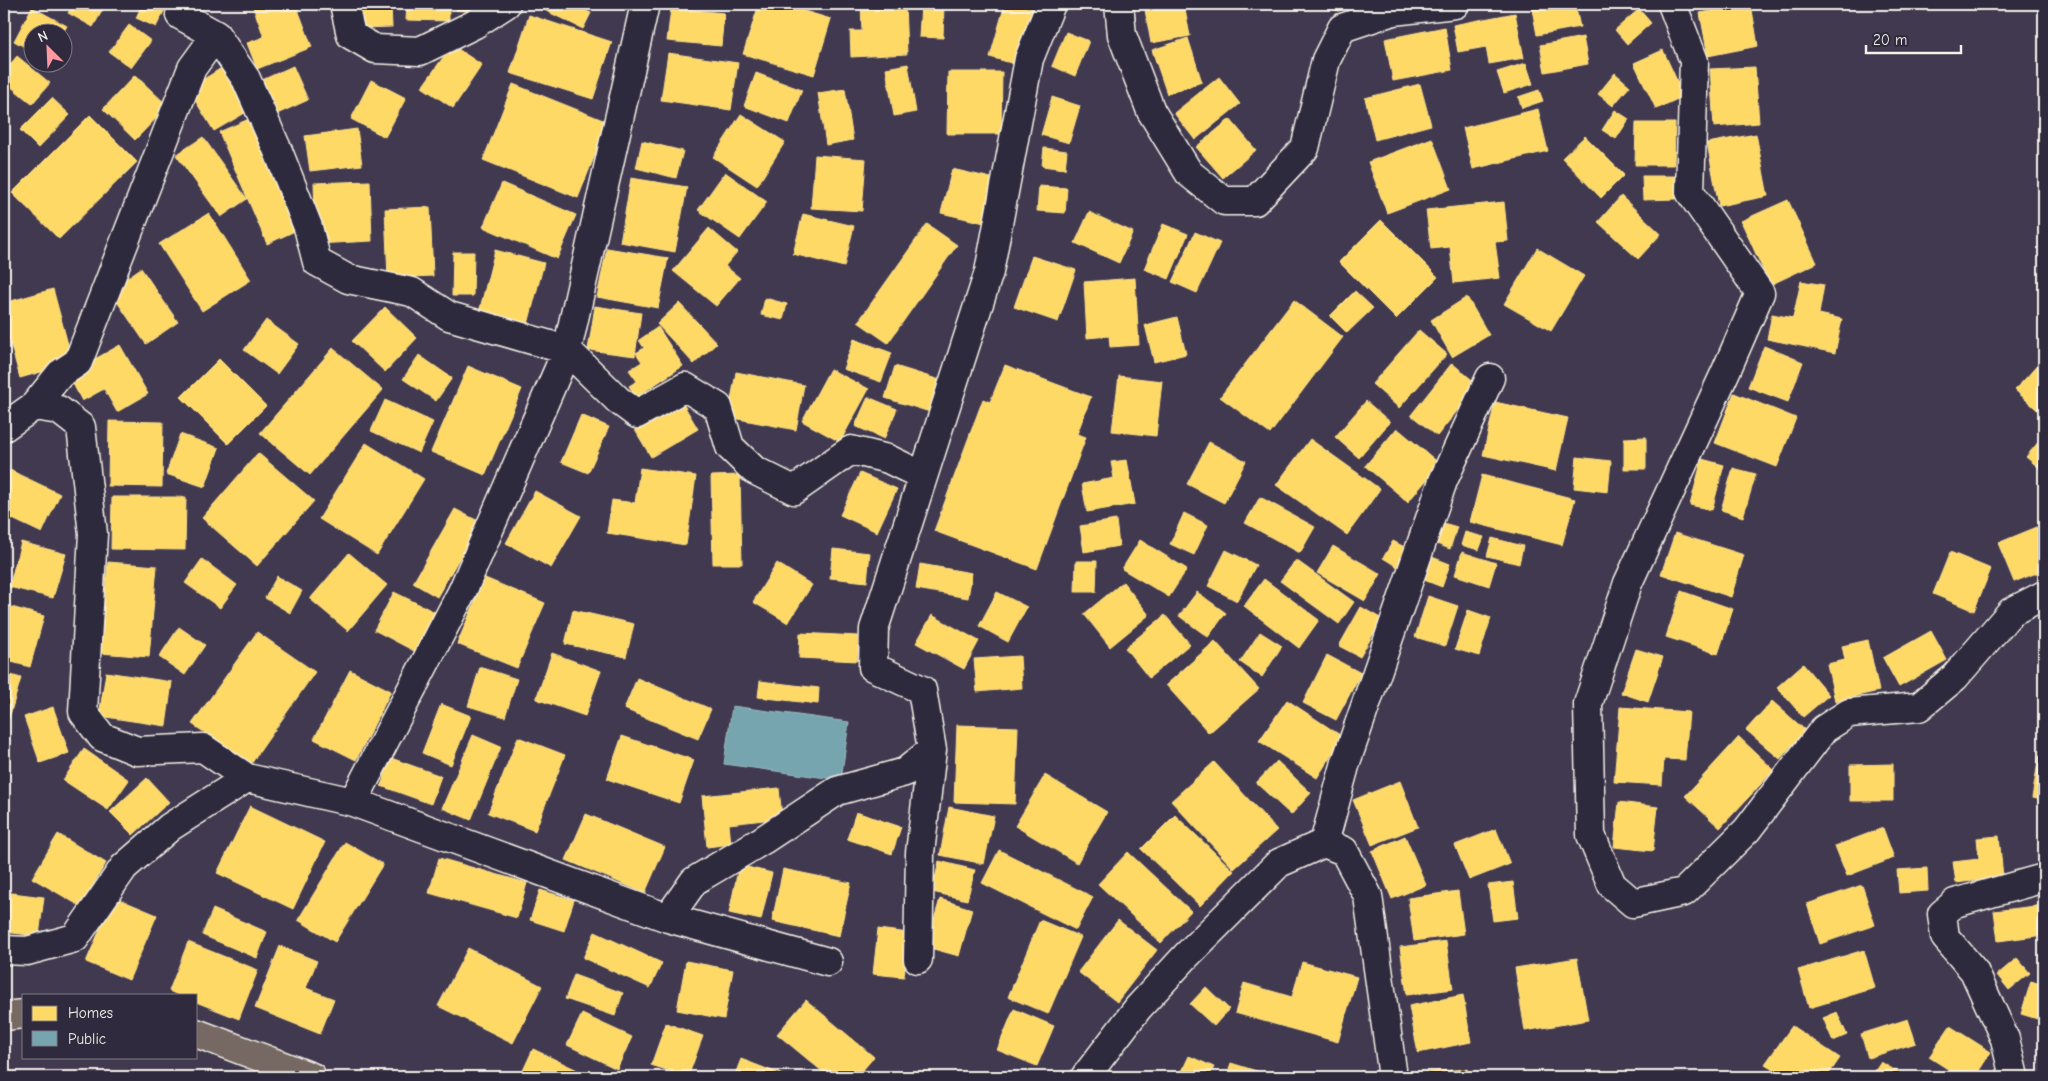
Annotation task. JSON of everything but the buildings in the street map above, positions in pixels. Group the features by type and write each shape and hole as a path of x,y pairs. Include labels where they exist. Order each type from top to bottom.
{"main road":[{"path":"4,1016 22,1014"},
{"path":"198,1034 312,1077"}],"street":[{"path":"344,4 351,35 375,49 420,51 475,24 506,4"},
{"path":"352,802 462,592 567,350 645,4"},
{"path":"918,959 920,853 932,750 922,690 872,667 874,629 989,272 1028,59 1050,4"},
{"path":"1119,4 1122,35 1152,111 1188,173 1224,201 1255,201 1305,148 1326,60 1342,28 1392,11 1456,4"},
{"path":"1672,4 1694,61 1690,192 1760,293 1628,583 1588,704 1591,835 1612,885 1633,903 1684,892 1747,830 1824,729 1850,713 1919,706 1955,677 2011,612 2044,594"},
{"path":"180,15 216,35 246,79 278,151 308,228 317,262 348,280 412,292 448,316 567,350 618,400 636,414 685,387 718,407 730,446 754,470 794,490 851,450 888,459 923,476"},
{"path":"4,427 34,406 60,374 78,362 192,68 216,35"},
{"path":"1324,842 1346,762 1443,481 1490,378"},
{"path":"34,406 59,410 81,427 93,534 83,712 102,737 137,751 203,748 247,778 352,802 668,918 828,962"},
{"path":"668,918 694,881 763,840 837,791 905,772 932,750"},
{"path":"4,950 27,951 75,938 124,867 170,827 247,778"},
{"path":"1085,1077 1138,1008 1186,956 1280,862 1324,842 1344,851 1368,896 1393,1077"},
{"path":"2014,1077 2005,1039 1974,971 1945,937 1942,914 1954,903 2044,878"}]}
